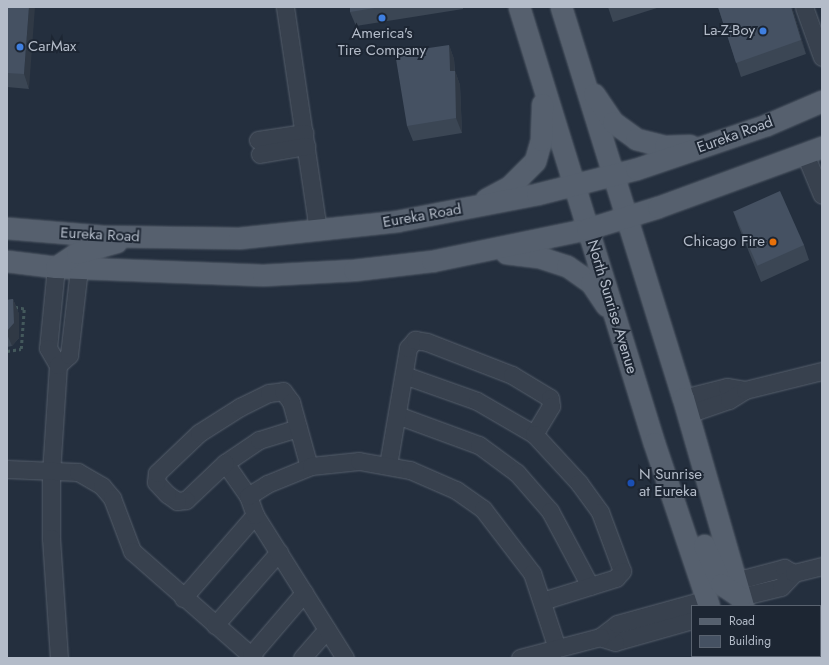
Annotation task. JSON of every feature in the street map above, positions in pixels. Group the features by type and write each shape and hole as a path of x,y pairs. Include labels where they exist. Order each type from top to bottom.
{"main road":[{"name":"North Sunrise Avenue","path":"519,7 654,443 712,604"},
{"path":"561,7 625,218 685,406 739,595"},
{"path":"577,62 608,115 636,139 665,146 718,142"},
{"path":"460,210 501,192 534,161 542,127 538,70"},
{"name":"Eureka Road","path":"7,228 132,237 239,238 318,231 460,210 613,176 718,142 822,101"},
{"path":"7,261 56,267 263,275 354,270 474,252 587,229 625,218 813,151"},
{"path":"56,267 77,253 132,237"},
{"path":"474,252 539,257 567,266 598,292 620,332"},
{"path":"654,443 678,468 714,572 721,584 739,595"}],"lane":[{"path":"285,7 318,231"},
{"path":"804,7 822,57"},
{"path":"259,147 305,140"},
{"path":"813,151 822,195"},
{"path":"56,267 48,348 58,365 51,472 52,566 59,658"},
{"path":"58,365 69,355 79,268"},
{"path":"388,465 408,348 415,340 427,342 512,375 550,398 551,406 534,434"},
{"path":"685,406 729,400 745,390 822,370"},
{"path":"404,375 477,401 534,434 579,483 600,512 620,558 622,571 616,578 542,601"},
{"path":"298,428 259,440 225,463 186,500 177,501 156,482 157,473 199,433 269,393 283,391 291,402 309,467"},
{"path":"397,415 479,445 517,473 550,511 590,586"},
{"path":"248,496 266,484 309,467 359,460 388,465 456,490 483,509 532,573 557,648"},
{"path":"225,463 248,496 255,515 345,658"},
{"path":"7,469 78,472 102,486 112,498 132,551 183,598 252,657 304,593"},
{"path":"183,598 255,515"},
{"path":"215,625 279,552"},
{"path":"739,595 781,586 794,573 822,566"},
{"path":"520,658 600,637 617,624 691,608"},
{"path":"600,637 615,642 691,620"},
{"path":"302,658 327,629"}],"path":[{"path":"7,352 22,349 24,309 9,306"}],"building":[{"name":"CarMax","path":"7,7 29,7 24,74 7,73"},
{"path":"350,7 381,7 350,12"},
{"name":"La-Z-Boy","path":"718,7 791,7 801,40 736,63"},
{"path":"449,45 450,71 455,71 456,118 407,126 395,53"},
{"name":"Chicago Fire","path":"780,191 804,245 757,266 733,212"},
{"path":"13,299 14,323 7,331 7,300"},
{"path":"822,627 822,658 804,658 821,657"}],"place":[{"name":"America's Tire Company","path":"382,18"},
{"name":"La-Z-Boy","path":"763,31"},
{"name":"CarMax","path":"20,47"},
{"name":"Chicago Fire","path":"773,242"},
{"name":"N Sunrise at Eureka","path":"631,483"}]}
